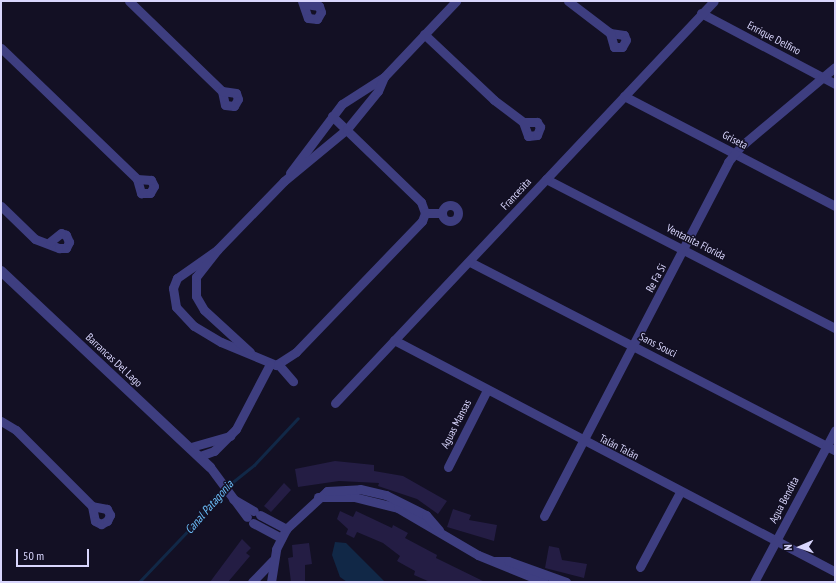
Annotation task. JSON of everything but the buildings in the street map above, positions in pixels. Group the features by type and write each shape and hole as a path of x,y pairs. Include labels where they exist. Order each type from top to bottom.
{"street":[{"path":"128,1 222,91"},
{"path":"284,181 332,116 353,95 384,77 456,1"},
{"path":"568,1 610,34"},
{"name":"Francesita","path":"335,403 470,262 701,13 714,1"},
{"name":"Enrique Delfino","path":"701,13 835,84"},
{"path":"424,34 494,100 523,122"},
{"path":"1,48 137,179"},
{"name":"Re Fa Si","path":"544,516 734,154 835,67"},
{"path":"259,359 213,319 196,296 196,277 217,250 284,181 347,129 378,91 384,77"},
{"name":"Griseta","path":"624,96 835,206"},
{"path":"200,456 214,450 230,436 274,364 296,352 422,222 425,213 421,202 332,116"},
{"name":"Ventanita Florida","path":"546,179 835,328"},
{"path":"1,206 35,239 50,242"},
{"path":"425,213 440,213"},
{"path":"217,250 177,278 173,288 176,307 183,316 206,334 259,359 274,364 293,381"},
{"name":"Sans Souci","path":"470,262 831,447"},
{"name":"Barrancas Del Lago","path":"1,271 192,447 212,471"},
{"name":"Talán Talán","path":"394,340 486,392 835,572"},
{"name":"Aguas Mansas","path":"448,467 486,392"},
{"path":"1,420 16,430 92,506"},
{"name":"Agua Bendita","path":"754,582 831,447 835,430"},
{"path":"192,447 230,436"},
{"path":"212,471 229,496 281,538"},
{"path":"640,567 680,492"},
{"path":"271,582 273,560 286,529 318,497 354,497 383,502 439,530 493,561 544,582"},
{"path":"253,516 286,529"},
{"path":"252,582 273,560"},
{"path":"493,561 508,562 566,582"}],"water":[{"path":"335,542 346,543 385,582 347,582 340,577 332,555"}],"waterway":[{"name":"Canal Patagonia","path":"139,582 198,520 215,496 254,465 298,418"}]}
